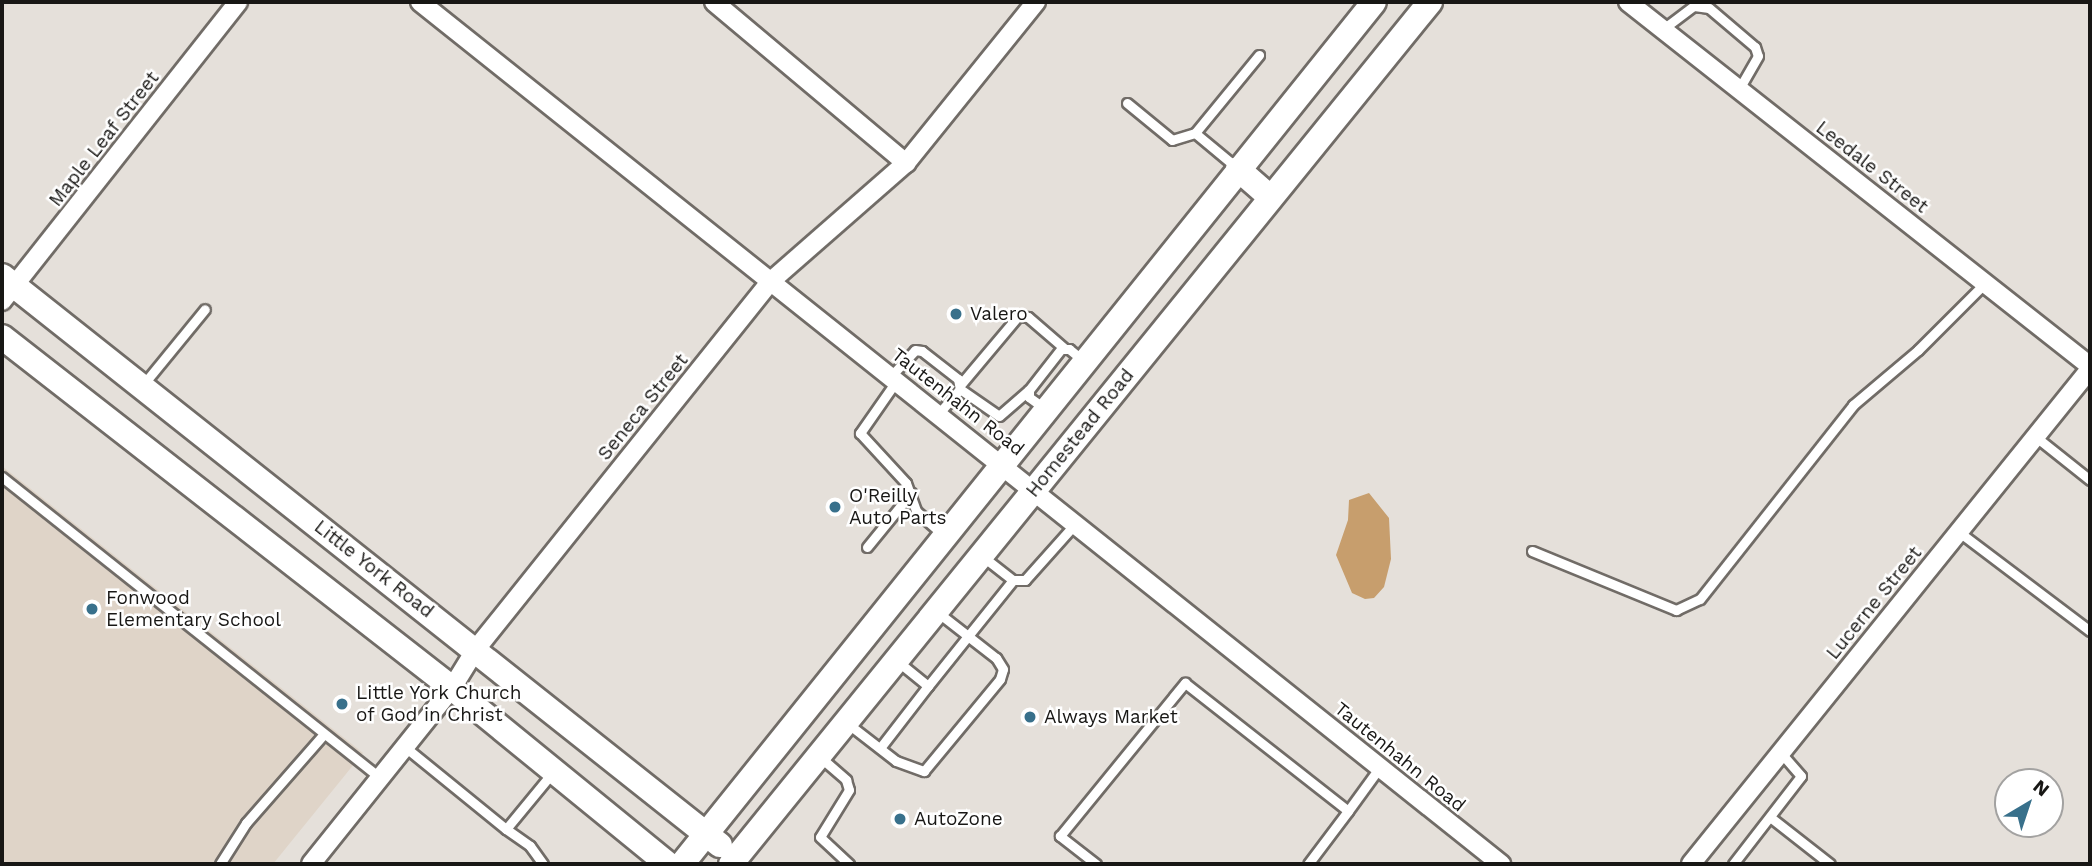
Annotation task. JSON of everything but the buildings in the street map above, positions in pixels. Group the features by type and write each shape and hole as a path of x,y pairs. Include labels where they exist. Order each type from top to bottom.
{"main road":[{"name":"Homestead Road","path":"682,864 708,835 1374,2"},
{"name":"Homestead Road","path":"737,862 981,554 1430,2"},
{"path":"1238,169 1270,197"},
{"name":"Little York Road","path":"6,288 142,386 476,649 708,835 737,862"},
{"path":"2,337 452,688 668,864"}],"street":[{"name":"Maple Leaf Street","path":"6,288 238,2"},
{"path":"714,2 906,163"},
{"name":"Seneca Street","path":"311,864 452,688 476,649 771,281 906,163 1037,2"},
{"name":"Leedale Street","path":"1629,2 2090,367"},
{"name":"Tautenhahn Road","path":"422,3 939,413 1500,864"},
{"name":"Lucerne Street","path":"1691,864 2090,367"}],"lane":[{"path":"1663,29 1694,6 1709,8 1755,47 1758,56 1739,89"},
{"path":"1127,103 1172,140 1195,133 1259,55"},
{"path":"1195,133 1238,169"},
{"path":"1532,551 1676,610 1700,599 1853,405 1918,350 1984,283"},
{"path":"142,386 205,309"},
{"path":"939,413 1018,316 1028,317 1085,362"},
{"path":"946,537 916,511 911,493 860,433 894,378 911,353 922,351 961,387 999,416 1029,390 1064,348"},
{"path":"1029,390 1029,397 1047,410"},
{"path":"2036,437 2090,480"},
{"path":"2,477 380,778"},
{"path":"867,547 911,493"},
{"path":"880,748 1013,580 1031,576 1076,523"},
{"path":"1959,532 2090,631"},
{"path":"981,554 1013,580"},
{"path":"846,722 915,771 924,771 1000,679 1003,670 996,658 936,611"},
{"path":"896,660 928,686"},
{"path":"1096,864 1060,836 1185,683 1348,811"},
{"path":"220,864 246,823 324,734"},
{"path":"405,747 530,846 543,864"},
{"path":"1733,864 1801,776 1795,764 1781,753"},
{"path":"819,756 846,780 849,790 820,836 849,864"},
{"path":"1308,864 1380,767"},
{"path":"506,829 554,771"},
{"path":"1770,817 1830,864"}],"shaded area":[{"name":"Fonwood Elementary School","path":"2,466 363,753 273,864 2,864"},
{"path":"1369,493 1389,518 1391,559 1384,587 1374,598 1365,599 1352,593 1336,555 1348,520 1349,500"}],"place":[{"name":"Valero","path":"956,314"},
{"name":"O'Reilly Auto Parts","path":"835,507"},
{"name":"Fonwood Elementary School","path":"92,609"},
{"name":"Little York Church of God in Christ","path":"342,704"},
{"name":"Always Market","path":"1030,717"},
{"name":"AutoZone","path":"900,819"}]}
